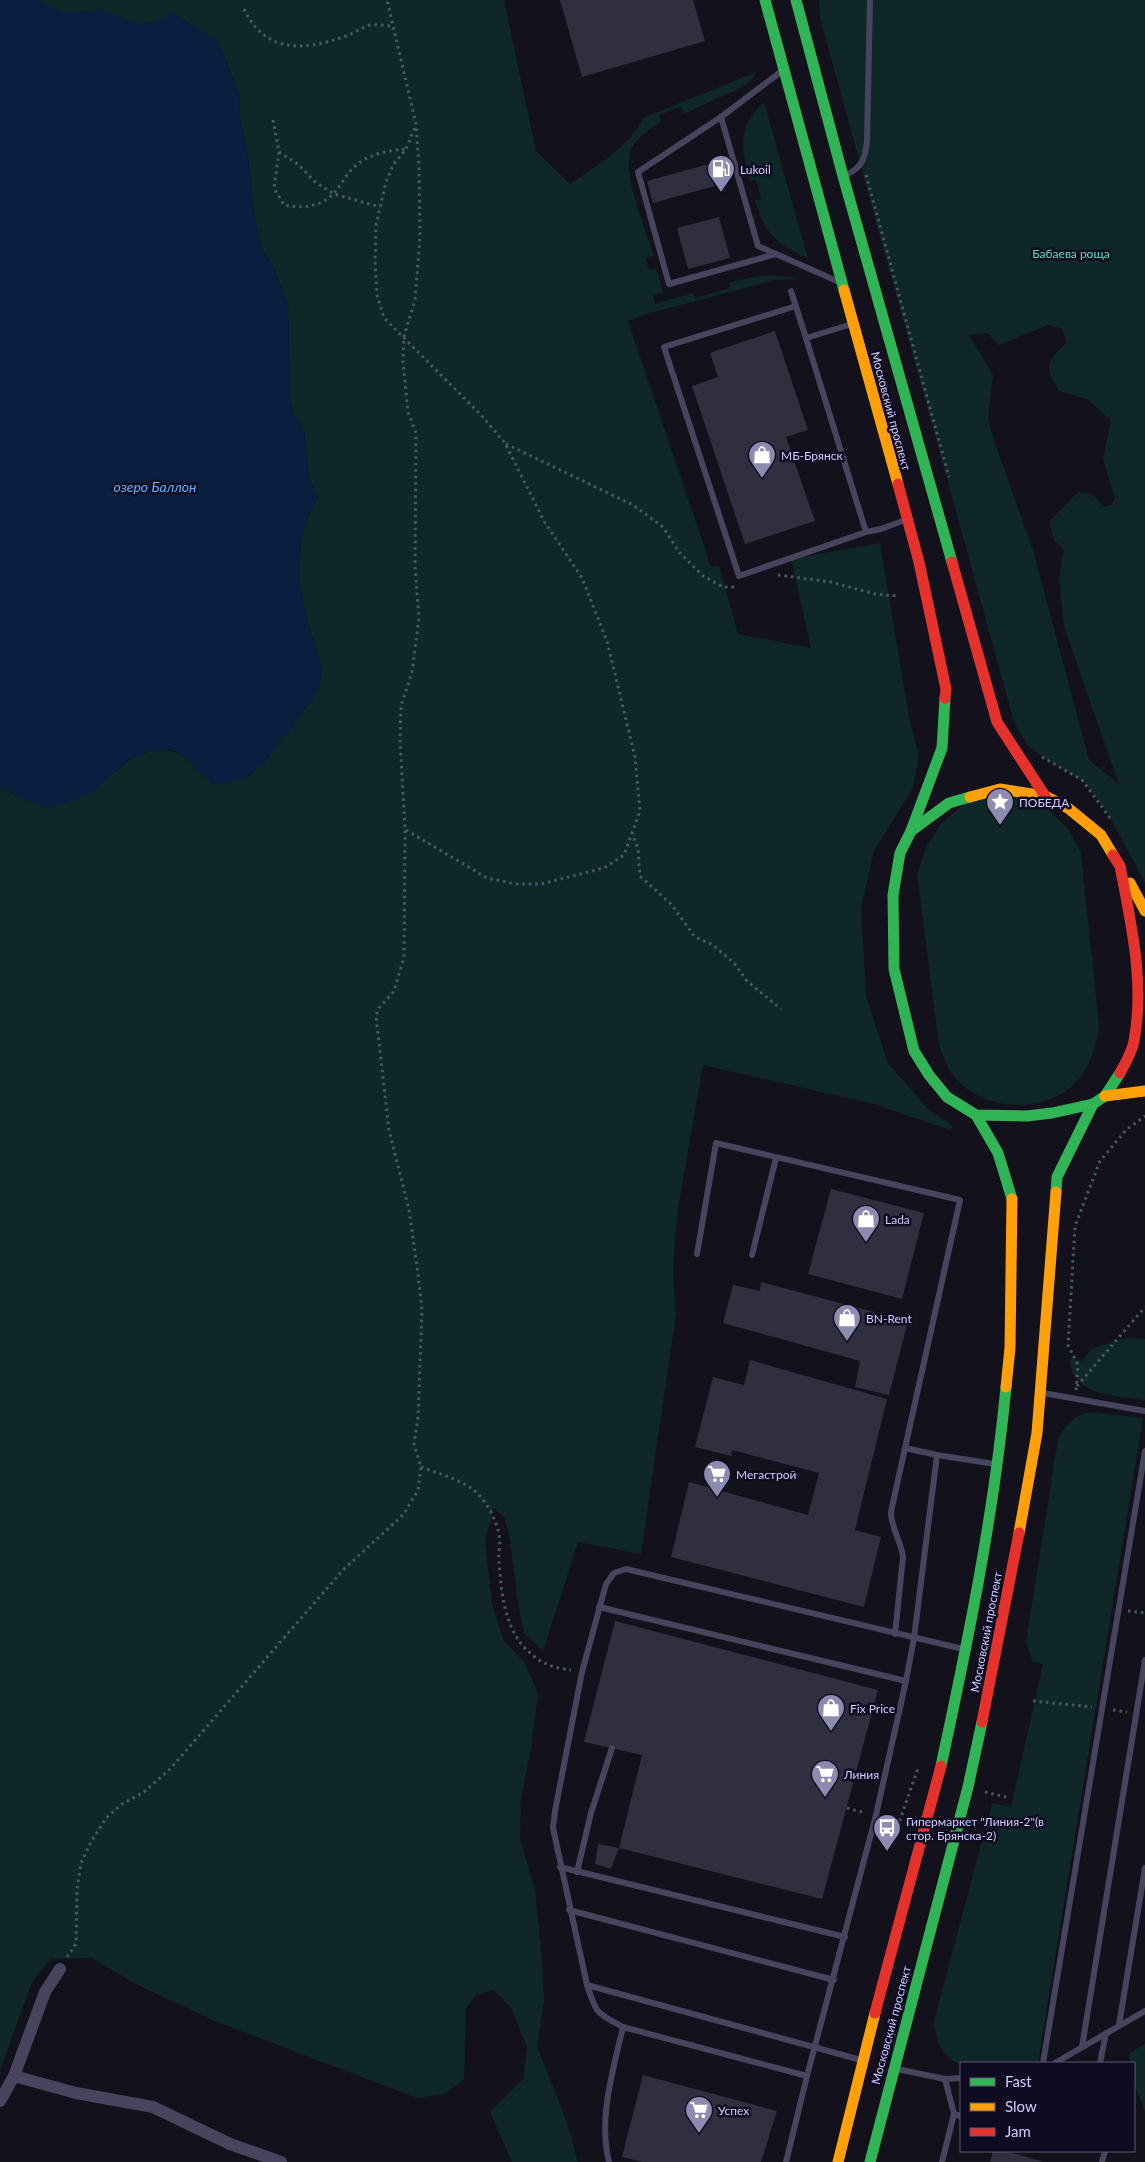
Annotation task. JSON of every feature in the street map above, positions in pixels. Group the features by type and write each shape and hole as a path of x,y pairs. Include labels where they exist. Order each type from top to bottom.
{"main road":[{"name":"Московский проспект","path":"765,0 919,562 946,689 942,748 911,831 900,853 893,894 894,969 914,1051 929,1076 947,1097 976,1115 998,1153 1012,1195 1010,1348 1002,1432 965,1649 940,1771 893,1944 870,2162"},
{"name":"Московский проспект","path":"796,0 843,176 997,722 1046,796"},
{"path":"911,831 948,803 1000,789 1046,796 1068,808 1101,835 1145,911"},
{"path":"976,1115 1027,1116 1052,1113 1093,1104 1105,1096 1121,1072 1134,1043 1140,998 1137,954 1120,866"},
{"path":"1105,1096 1145,1091"},
{"name":"Московский проспект","path":"838,2162 879,2064 968,1788 993,1673 1037,1433 1057,1177 1093,1104"}],"street":[{"path":"0,2101 14,2076 45,1992 60,1969"},
{"path":"14,2076 76,2093 153,2107 230,2144 281,2162"}],"lane":[{"path":"843,176 856,170 863,162 868,141 870,0"},
{"path":"776,254 669,284 638,172 721,117 783,70"},
{"path":"721,117 758,246 842,282"},
{"path":"791,291 866,532"},
{"path":"796,306 664,347 739,576 907,519"},
{"path":"806,338 853,324"},
{"path":"697,1254 716,1143 960,1200 891,1512 891,1521 901,1546 903,1557 895,1634"},
{"path":"752,1255 776,1158"},
{"path":"1041,1392 1145,1411"},
{"path":"905,1448 996,1465"},
{"path":"1043,2062 1145,1451"},
{"path":"786,2162 876,1815 906,1681 914,1638 937,1455"},
{"path":"807,2076 622,2027 599,2015 594,2006 587,1985 553,1828 582,1672 606,1584 614,1573 626,1568 895,1634 965,1649"},
{"path":"599,1607 906,1681"},
{"path":"1082,2047 1145,1660"},
{"path":"577,1872 583,1840 612,1748"},
{"path":"560,1867 845,1938"},
{"path":"1119,2025 1145,1868"},
{"path":"570,1910 834,1980"},
{"path":"587,1985 879,2064 946,2079 960,2078"},
{"path":"1057,2062 1145,2011"},
{"path":"610,2162 606,2148 606,2105 622,2027"},
{"path":"1100,2062 1106,2033"},
{"path":"942,2162 954,2114 946,2079"},
{"path":"954,2114 960,2116"}],"path":[{"path":"60,1969 76,1944 77,1889 81,1863 106,1818 122,1804 144,1792 170,1769 343,1570 404,1514 418,1490 421,1467 414,1444 418,1417 422,1311 409,1210 389,1130 376,1016 379,1008 394,991 404,956 405,829 400,738 402,706 412,672 419,618 414,566 416,434 408,412 403,362 404,336 415,300 420,237 416,124 387,0"},
{"path":"244,9 251,23 262,35 275,43 298,46 333,40 372,25 393,26"},
{"path":"273,120 278,152 274,188 284,205 298,208 319,204 334,194 352,169 363,160 381,152 406,148"},
{"path":"405,829 487,878 516,884 541,884 604,868 624,856 640,811 635,757 607,641 582,578 544,521 505,443 481,415 384,318 377,295 374,261 376,225 386,182 393,165 406,148 416,124"},
{"path":"278,152 298,165 314,181 334,194 380,207"},
{"path":"863,162 950,484"},
{"path":"505,443 633,506 663,527 679,552 703,576 722,587 732,588 740,585"},
{"path":"770,575 789,575 831,582 875,594 898,596"},
{"path":"1036,752 1082,780 1111,820"},
{"path":"632,831 638,849 640,876 671,904 695,937 714,946 734,963 746,981 781,1009"},
{"path":"1076,1398 1078,1365 1068,1345 1075,1226 1100,1162 1126,1130 1145,1116"},
{"path":"1076,1386 1145,1307"},
{"path":"421,1467 458,1480 476,1492 488,1509 499,1535 499,1561 505,1614 515,1638 530,1654 550,1666 582,1672"}],"green space":[{"path":"37,0 504,0 536,151 570,184 621,147 630,138 643,118 756,72 751,81 744,86 684,114 681,107 659,115 661,122 645,132 636,141 630,152 629,168 637,207 654,256 645,258 649,270 656,268 663,292 653,296 655,304 693,293 695,298 730,288 729,283 748,278 783,276 803,279 775,280 643,315 628,321 711,567 719,566 738,634 811,648 791,559 880,543 910,722 919,756 913,788 874,851 861,908 866,996 888,1063 928,1109 953,1126 950,1130 874,1104 703,1065 677,1214 673,1272 676,1314 641,1554 578,1542 543,1651 524,1633 518,1604 509,1533 504,1517 494,1508 485,1541 492,1604 503,1639 525,1663 538,1694 531,1749 521,1798 520,1839 535,1890 542,1956 544,2002 537,2046 566,2120 578,2162 512,2162 490,2112 524,2078 527,2047 511,2008 494,1990 476,1995 466,2008 464,2080 444,2094 417,2098 212,2020 134,1983 91,1958 51,1959 32,1982 0,2071 0,787 26,801 80,786 113,774 128,761 154,750 174,752 183,757 212,784 264,763 318,692 322,668 307,620 300,585 301,540 307,519 318,497 309,478 304,431 294,416 290,401 288,304 272,264 263,252 255,222 247,149 239,115 240,96 218,41 173,13 153,23 137,24 102,10 64,13"},
{"name":"Бабаева роща","path":"819,0 1145,0 1145,883 1107,812 1082,780 1050,762 1028,746 1014,722 820,18","holes":["1048,325 1062,329 1067,342 1051,360 1049,365 1054,382 1059,391 1087,399 1111,420 1103,459 1115,498 1111,505 1104,507 1093,495 1078,492 1049,522 1054,540 1064,550 1059,577 1064,627 1119,784 1089,760 1033,550 993,438 988,418 993,375 969,335 987,333 999,345"]},
{"path":"764,102 808,259 787,248 773,237 763,222 755,200 761,199 756,180 750,181 744,158 743,139 749,121"},
{"path":"991,797 1020,797 1046,808 1068,828 1081,853 1099,1026 1098,1032 1092,1056 1083,1073 1070,1088 1054,1098 1036,1103 1016,1105 996,1102 978,1095 962,1085 949,1070 939,1045 917,874 927,845 942,823 963,805"},
{"path":"1127,1338 1145,1339 1145,1400 1097,1392 1086,1387 1072,1371 1070,1358 1082,1361 1092,1348"},
{"path":"1092,1412 1143,1418 1038,2062 960,2062 960,2064 951,2060 943,2051 936,2034 934,2021 992,1803 1011,1807 1043,1664 1033,1662 1026,1642 1058,1439 1072,1420"},
{"path":"1145,2044 1145,2111 1135,2086 1135,2062 1130,2062 1129,2053"}],"water":[{"name":"озеро Баллон","path":"0,0 37,0 64,13 102,10 137,24 153,23 173,13 218,41 240,96 239,115 247,149 255,222 263,252 272,264 288,304 290,401 294,416 304,431 309,478 318,497 307,519 301,540 300,585 307,620 322,668 318,692 264,763 248,777 228,783 212,784 183,756 170,749 149,751 126,762 92,793 50,808 26,801 0,787"}],"building":[{"path":"560,0 693,0 705,41 582,77"},
{"path":"716,162 722,184 653,203 647,181"},
{"path":"719,217 730,258 688,269 677,228"},
{"name":"МБ-Брянск","path":"775,331 808,430 786,437 815,521 745,544 692,386 718,377 710,353"},
{"name":"Lada","path":"831,1189 924,1213 902,1299 808,1274"},
{"name":"BN-Rent","path":"761,1282 908,1321 889,1395 855,1387 860,1361 723,1323 733,1285 760,1291"},
{"name":"Мегастрой","path":"750,1360 887,1399 855,1530 881,1537 864,1607 671,1557 689,1482 808,1515 819,1473 732,1450 731,1456 695,1447 713,1377 744,1385"},
{"path":"615,1621 878,1690 822,1899 619,1848 642,1755 584,1742"},
{"path":"598,1844 619,1848 611,1869 595,1864"},
{"name":"Успех","path":"643,2075 777,2111 761,2162 642,2162 622,2157"},
{"path":"993,2152 1009,2152 1044,2162 990,2162"}],"traffic: fast":[{"path":"765,0 844,290"},
{"path":"796,0 843,176 952,562"},
{"path":"945,698 942,748 911,831 900,853 893,895 894,969 914,1051 929,1075 947,1097 976,1115 1027,1116 1052,1113 1093,1104 1105,1096 1120,1073"},
{"path":"911,831 949,803 970,797"},
{"path":"1056,1192 1057,1177 1093,1104"},
{"path":"976,1115 998,1153 1012,1199"},
{"path":"941,1766 987,1530 995,1482 1006,1387"},
{"path":"870,2162 968,1787 982,1722"}],"traffic: slow":[{"path":"844,290 898,484"},
{"path":"970,797 1000,789 1045,796 1068,808 1101,835 1113,855"},
{"path":"1130,883 1145,911"},
{"path":"1105,1096 1145,1091"},
{"path":"1019,1533 1037,1433 1056,1192"},
{"path":"1006,1387 1010,1348 1012,1199"},
{"path":"838,2162 875,2013"}],"traffic: jam":[{"path":"898,484 919,562 946,689 945,698"},
{"path":"952,562 997,722 1045,796"},
{"path":"1113,855 1120,866 1132,931 1138,997 1134,1041 1130,1054 1120,1073"},
{"path":"982,1722 1019,1533"},
{"path":"875,2013 941,1766"}],"place":[{"name":"Lukoil","path":"721,193"},
{"name":"МБ-Брянск","path":"762,479"},
{"name":"ПОБЕДА","path":"1000,826"},
{"name":"Lada","path":"866,1243"},
{"name":"BN-Rent","path":"847,1342"},
{"name":"Мегастрой","path":"717,1498"},
{"name":"Fix Price","path":"831,1732"},
{"name":"Линия","path":"825,1798"},
{"name":"Гипермаркет \"Линия-2\"(в стор. Брянска-2)","path":"887,1852"},
{"name":"Успех","path":"699,2134"}]}
